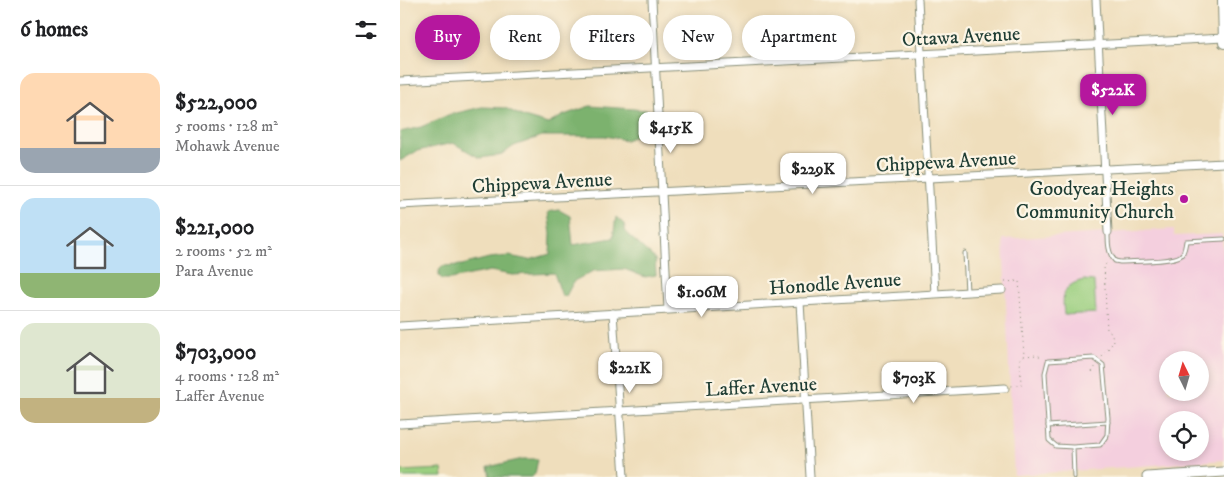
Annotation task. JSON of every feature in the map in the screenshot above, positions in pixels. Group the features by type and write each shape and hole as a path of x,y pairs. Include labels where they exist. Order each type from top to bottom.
{"main road":[{"path":"1223,0 1224,42"}],"street":[{"path":"652,0 668,309"},
{"path":"918,0 935,293"},
{"path":"1096,0 1108,232"},
{"name":"Ottawa Avenue","path":"400,81 1224,38"},
{"name":"Chippewa Avenue","path":"400,205 1224,163"},
{"name":"Honodle Avenue","path":"400,326 1002,290"},
{"path":"800,302 810,477"},
{"path":"613,313 624,477"},
{"name":"Laffer Avenue","path":"400,424 1005,388"},
{"path":"1147,477 1224,472"}],"lane":[{"path":"1108,232 1108,243 1112,258 1120,262 1172,259 1181,256 1186,242 1224,239"},
{"path":"965,253 967,292"},
{"path":"1094,358 1099,362 1104,365 1108,422 1107,435 1100,444 1073,447 1056,446 1049,440 1044,373 1048,361 1094,358"},
{"path":"1048,426 1108,422"},
{"path":"1073,447 1074,477"}],"path":[{"path":"1092,372 1114,341 1111,332 1107,330 1104,266 1112,258"},
{"path":"1005,282 1020,281 1024,356"},
{"path":"1013,386 1021,385 1020,357 1037,355 1048,361"}],"shaded area":[{"path":"1174,229 1174,236 1222,234 1224,269 1224,460 1014,475 1003,239"}],"green space":[{"path":"590,106 648,110 648,122 641,133 626,140 605,136 542,136 514,146 501,155 480,158 453,143 417,151 400,161 400,132 421,127 448,115 482,107 505,108 524,117 548,124 564,115"},
{"path":"559,210 570,216 573,245 613,238 616,217 624,224 626,233 655,259 656,275 645,277 624,269 593,271 574,281 566,296 562,296 554,273 512,275 490,271 451,279 442,279 439,276 442,266 462,265 489,258 509,256 529,260 550,254 551,234 548,212"},
{"path":"1084,280 1094,281 1096,313 1064,315 1063,302 1067,288"},
{"path":"523,459 538,459 535,474 532,477 490,477 488,467"},
{"path":"442,469 443,477 400,477 400,471"}],"place":[{"name":"Goodyear Heights Community Church","path":"1184,199"}]}
